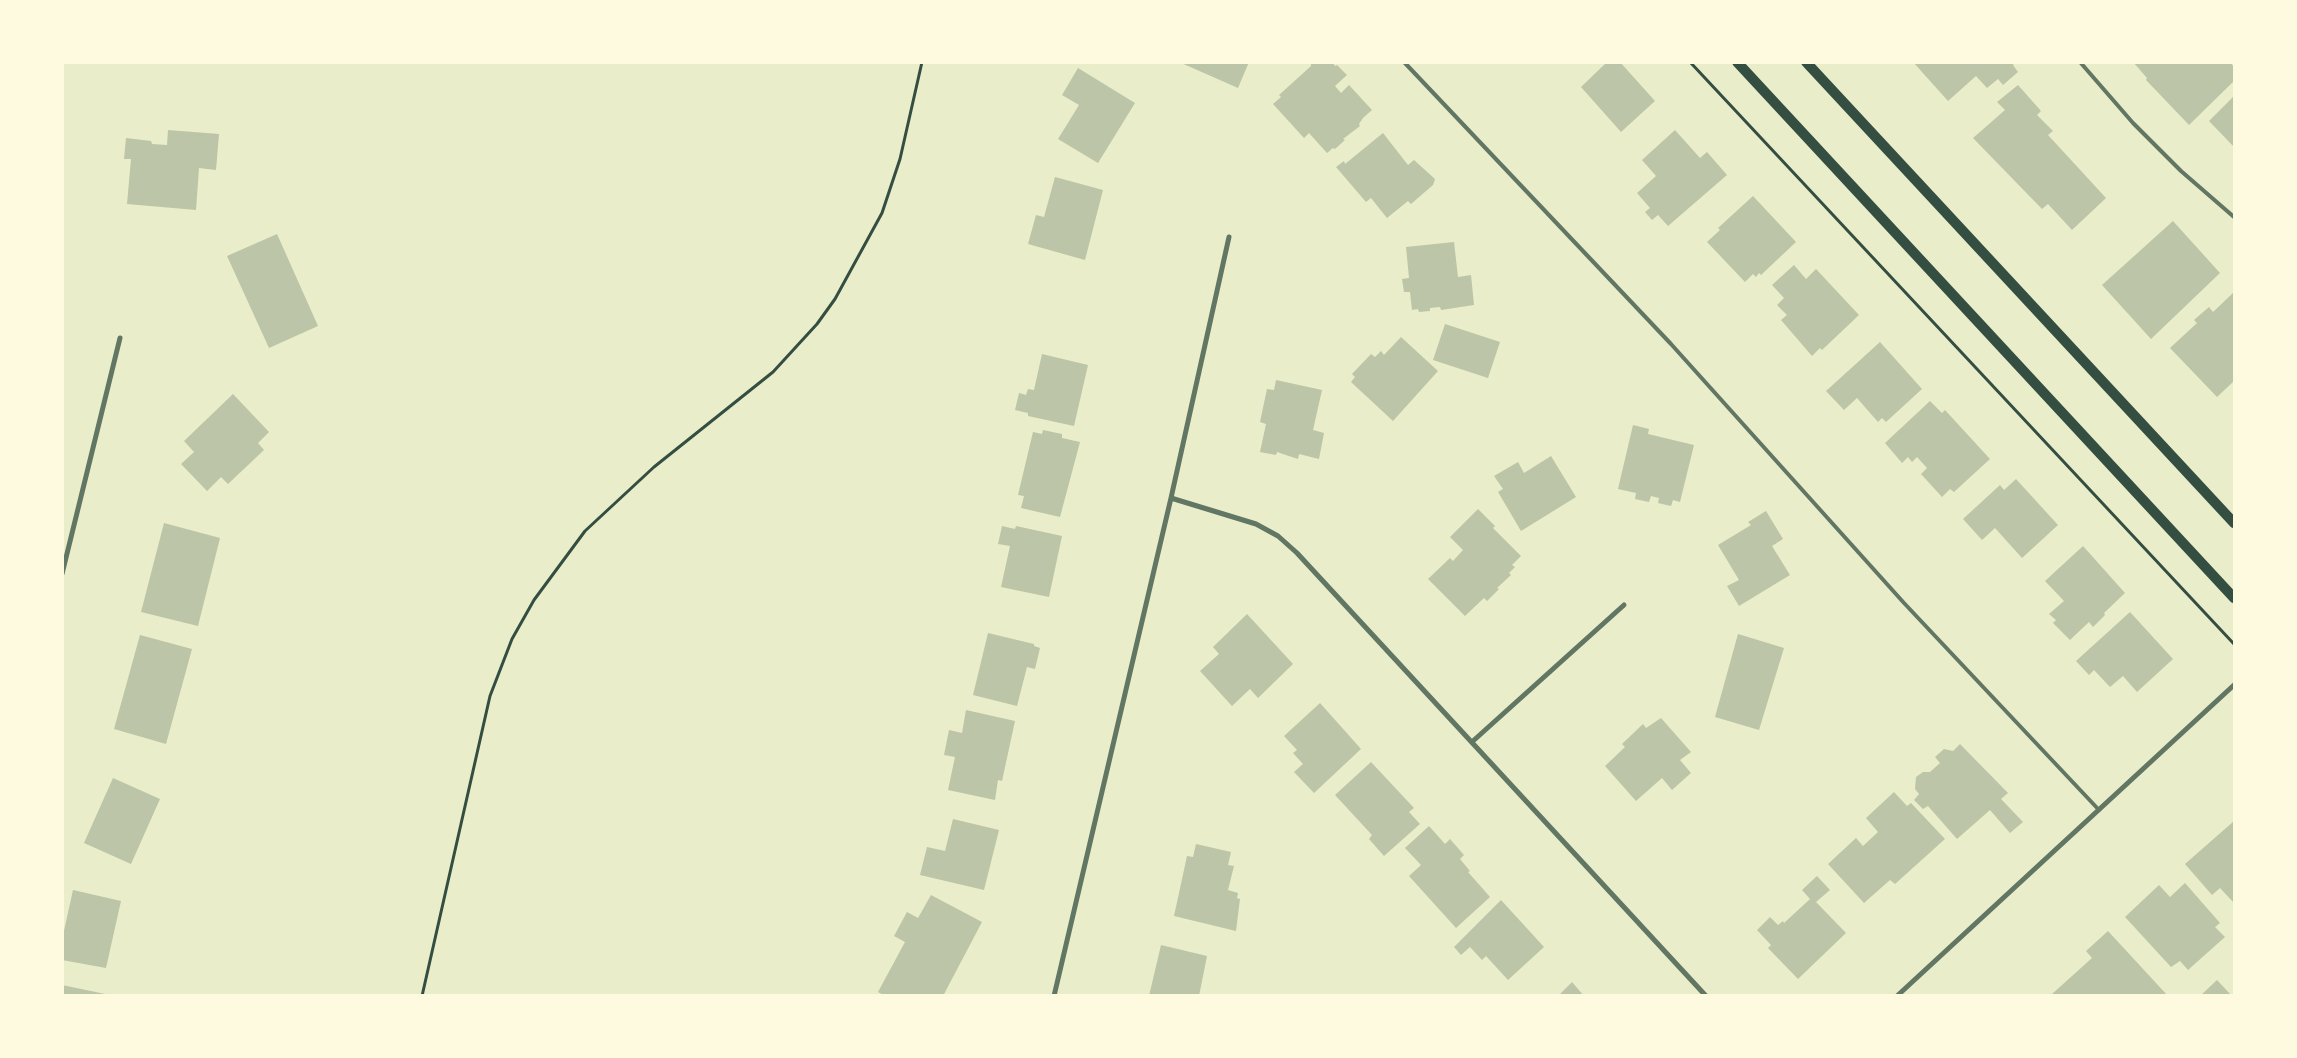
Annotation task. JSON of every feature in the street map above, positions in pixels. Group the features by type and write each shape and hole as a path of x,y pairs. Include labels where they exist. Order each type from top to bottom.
{"main road":[{"path":"1737,62 2234,598"},
{"path":"1806,62 2234,523"}],"street":[{"path":"1054,996 1171,498 1229,236"},
{"path":"62,574 120,338"},
{"path":"1171,498 1256,524 1278,536 1297,553 1706,996"},
{"path":"1473,742 1624,605"},
{"path":"1897,996 2234,685"}],"lane":[{"path":"1404,62 1671,344 1904,603 2099,810"},
{"path":"2080,62 2181,172 2234,217"}],"path":[{"path":"422,996 490,696 512,639 534,600 584,531 654,467 773,372 817,324 836,299 882,213 900,159 922,62"},
{"path":"1690,62 2234,644"}],"building":[{"path":"1179,62 1249,62 1238,88"},
{"path":"1311,62 1332,62 1335,66 1337,65 1347,75 1335,86 1341,93 1349,85 1372,110 1363,118 1359,124 1360,126 1343,139 1345,140 1335,149 1333,148 1327,153 1309,133 1304,138 1273,104 1281,97 1279,95 1311,66"},
{"path":"1607,62 1620,62 1655,101 1621,132 1581,87"},
{"path":"1913,62 2015,62 2013,65 2018,72 2003,85 1998,79 1987,88 1976,76 1948,101"},
{"path":"2133,62 2230,62 2234,67 2234,81 2189,125 2146,80 2147,78"},
{"path":"1078,68 1135,103 1098,163 1058,139 1079,105 1062,95"},
{"path":"2018,85 2041,111 2037,115 2053,131 2048,135 2106,198 2072,230 2048,204 2042,209 1973,138 2005,110 1997,102"},
{"path":"2234,96 2234,147 2209,121"},
{"path":"168,130 219,134 216,170 199,168 196,210 127,204 131,159 124,159 126,138 151,141 152,144 167,145"},
{"path":"1675,130 1700,158 1707,152 1727,175 1668,226 1658,215 1652,220 1645,212 1650,208 1637,193 1656,176 1642,160"},
{"path":"1383,133 1408,165 1414,160 1435,179 1433,185 1411,204 1408,201 1387,218 1371,198 1366,202 1336,167 1344,161 1345,164"},
{"path":"1055,177 1103,190 1085,260 1028,244 1036,215 1044,217"},
{"path":"1753,196 1796,242 1761,275 1759,273 1756,277 1753,274 1745,282 1707,242 1720,230 1718,228"},
{"path":"2173,221 2220,273 2151,339 2102,285"},
{"path":"277,234 318,326 269,348 227,256"},
{"path":"1454,242 1458,277 1471,275 1474,305 1441,310 1440,307 1430,308 1430,311 1419,312 1418,309 1412,310 1410,292 1404,292 1402,279 1409,278 1406,247"},
{"path":"1794,265 1806,279 1816,269 1859,315 1822,350 1820,348 1812,356 1781,320 1787,315 1777,305 1784,298 1772,285"},
{"path":"2234,292 2234,381 2217,397 2170,348 2197,323 2194,320 2209,307 2213,312"},
{"path":"1445,324 1500,342 1488,378 1433,360"},
{"path":"1401,337 1438,371 1393,421 1351,382 1355,377 1352,374 1371,354 1375,357 1381,351 1384,355"},
{"path":"1880,342 1922,389 1886,422 1882,418 1878,422 1857,398 1844,410 1826,391"},
{"path":"1042,354 1088,365 1074,426 1028,416 1028,413 1015,410 1019,393 1026,395 1028,389 1034,390"},
{"path":"1276,380 1322,390 1313,430 1324,433 1319,459 1299,454 1298,459 1277,452 1276,455 1260,452 1266,424 1260,422 1267,389 1274,390"},
{"path":"233,394 269,432 258,443 264,450 228,484 221,477 207,491 181,464 194,452 184,441"},
{"path":"1930,401 1942,413 1945,410 1990,459 1954,492 1950,489 1942,497 1921,474 1927,468 1917,457 1912,462 1908,457 1902,463 1885,443"},
{"path":"1633,425 1649,429 1648,434 1694,445 1680,502 1673,500 1671,506 1658,503 1659,498 1651,496 1649,502 1635,499 1636,493 1618,489"},
{"path":"1043,430 1062,434 1062,438 1080,442 1060,517 1021,508 1024,496 1018,495 1033,432 1042,434"},
{"path":"1551,456 1576,497 1521,531 1498,492 1503,489 1494,476 1518,462 1524,473"},
{"path":"2016,479 2058,525 2022,558 1995,528 1982,540 1963,519 2000,485 2004,490"},
{"path":"1478,509 1495,526 1493,528 1521,556 1512,565 1515,567 1509,573 1511,575 1497,588 1499,589 1487,601 1484,598 1465,616 1428,579 1450,558 1453,561 1463,550 1450,537"},
{"path":"1766,511 1783,539 1772,546 1790,575 1739,606 1727,586 1739,580 1718,545 1751,525 1748,522"},
{"path":"164,523 220,538 198,626 141,612"},
{"path":"1002,526 1015,529 1016,526 1062,536 1049,597 1001,587 1010,546 998,544"},
{"path":"2083,546 2125,593 2104,613 2105,615 2093,627 2089,622 2070,640 2053,623 2056,620 2049,614 2064,601 2045,581"},
{"path":"2130,612 2173,659 2137,692 2123,676 2110,687 2094,670 2089,675 2076,661"},
{"path":"1247,614 1293,664 1258,698 1250,689 1232,706 1200,671 1219,654 1213,647"},
{"path":"988,633 1034,644 1034,646 1040,648 1035,669 1027,667 1017,706 973,695"},
{"path":"1738,634 1784,648 1759,730 1715,717"},
{"path":"140,635 192,649 166,744 114,729"},
{"path":"1320,703 1361,749 1314,793 1294,772 1303,764 1293,753 1297,750 1284,736"},
{"path":"966,710 1015,721 1002,781 998,780 995,800 948,790 955,757 944,755 949,730 962,733"},
{"path":"1661,718 1691,752 1680,760 1691,773 1672,790 1662,778 1636,801 1605,766 1625,747 1622,744 1643,724 1646,728"},
{"path":"1960,744 2008,793 2001,799 2023,822 2010,833 1990,810 1957,839 1928,806 1923,809 1914,800 1919,794 1915,789 1916,777 1923,772 1930,772 1940,763 1935,757 1944,749 1953,751"},
{"path":"1371,762 1414,808 1409,812 1420,824 1384,856 1369,839 1372,835 1335,795"},
{"path":"113,778 160,799 131,864 84,843"},
{"path":"1894,792 1907,806 1911,803 1945,839 1895,884 1890,880 1864,903 1828,864 1856,838 1863,846 1878,832 1866,818"},
{"path":"953,819 999,830 984,890 920,875 927,847 945,851"},
{"path":"2234,821 2234,903 2220,888 2212,895 2185,864"},
{"path":"1429,826 1445,844 1450,839 1464,855 1460,859 1470,871 1468,872 1490,897 1456,928 1409,876 1421,865 1405,848"},
{"path":"1196,844 1231,852 1228,865 1234,866 1228,890 1238,893 1237,898 1240,899 1236,931 1174,916 1187,856 1193,857"},
{"path":"1817,876 1830,890 1816,902 1846,933 1798,979 1768,948 1771,945 1757,930 1770,917 1778,925 1783,921 1784,923 1810,899 1802,890"},
{"path":"2185,883 2220,923 2215,927 2225,937 2188,970 2180,961 2171,967 2125,917 2159,885 2170,897"},
{"path":"73,890 121,901 106,968 62,960 62,940"},
{"path":"931,895 982,922 943,996 885,996 878,992 905,942 894,936 907,912 918,918"},
{"path":"1501,900 1544,947 1508,980 1486,956 1482,960 1470,947 1461,955 1454,947"},
{"path":"2108,931 2168,996 2054,996 2052,994 2092,958 2086,951"},
{"path":"1161,945 1207,956 1199,996 1149,996"},
{"path":"2217,980 2232,996 2200,996"},
{"path":"1572,982 1584,996 1558,996"},
{"path":"62,985 110,995 110,996 62,996"}]}
